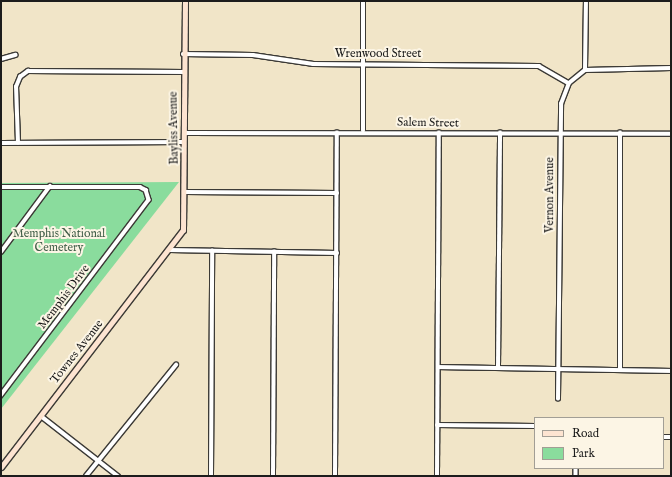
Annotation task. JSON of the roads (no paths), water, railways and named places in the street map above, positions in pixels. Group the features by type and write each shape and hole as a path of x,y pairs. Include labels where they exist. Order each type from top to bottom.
{"street":[{"name":"Bayliss Avenue","path":"170,250 186,220 183,72 185,1"},
{"path":"363,1 363,131"},
{"path":"585,70 586,1"},
{"name":"Wrenwood Street","path":"183,54 253,55 313,64 538,66 569,83"},
{"path":"1,60 15,55"},
{"path":"569,83 585,70 671,68"},
{"path":"18,143 16,87 20,77 28,71 183,72"},
{"name":"Vernon Avenue","path":"558,399 561,104 569,83"},
{"name":"Salem Street","path":"184,133 337,133 363,131 439,133 671,134"},
{"path":"335,476 337,133"},
{"path":"437,476 439,133"},
{"path":"498,368 500,133"},
{"path":"620,133 620,369"},
{"path":"1,143 184,142"},
{"path":"1,252 50,186"},
{"name":"Memphis Drive","path":"1,187 140,187 146,190 149,200 1,396"},
{"path":"185,192 337,193"},
{"path":"170,250 337,253"},
{"name":"Townes Avenue","path":"1,467 170,250"},
{"path":"211,476 212,251"},
{"path":"273,476 274,252"},
{"path":"86,476 176,365"},
{"path":"438,367 671,371"},
{"path":"41,416 118,476"},
{"path":"437,425 534,426"}],"park label":[{"name":"Memphis National Cemetery","path":"59,241"}]}
